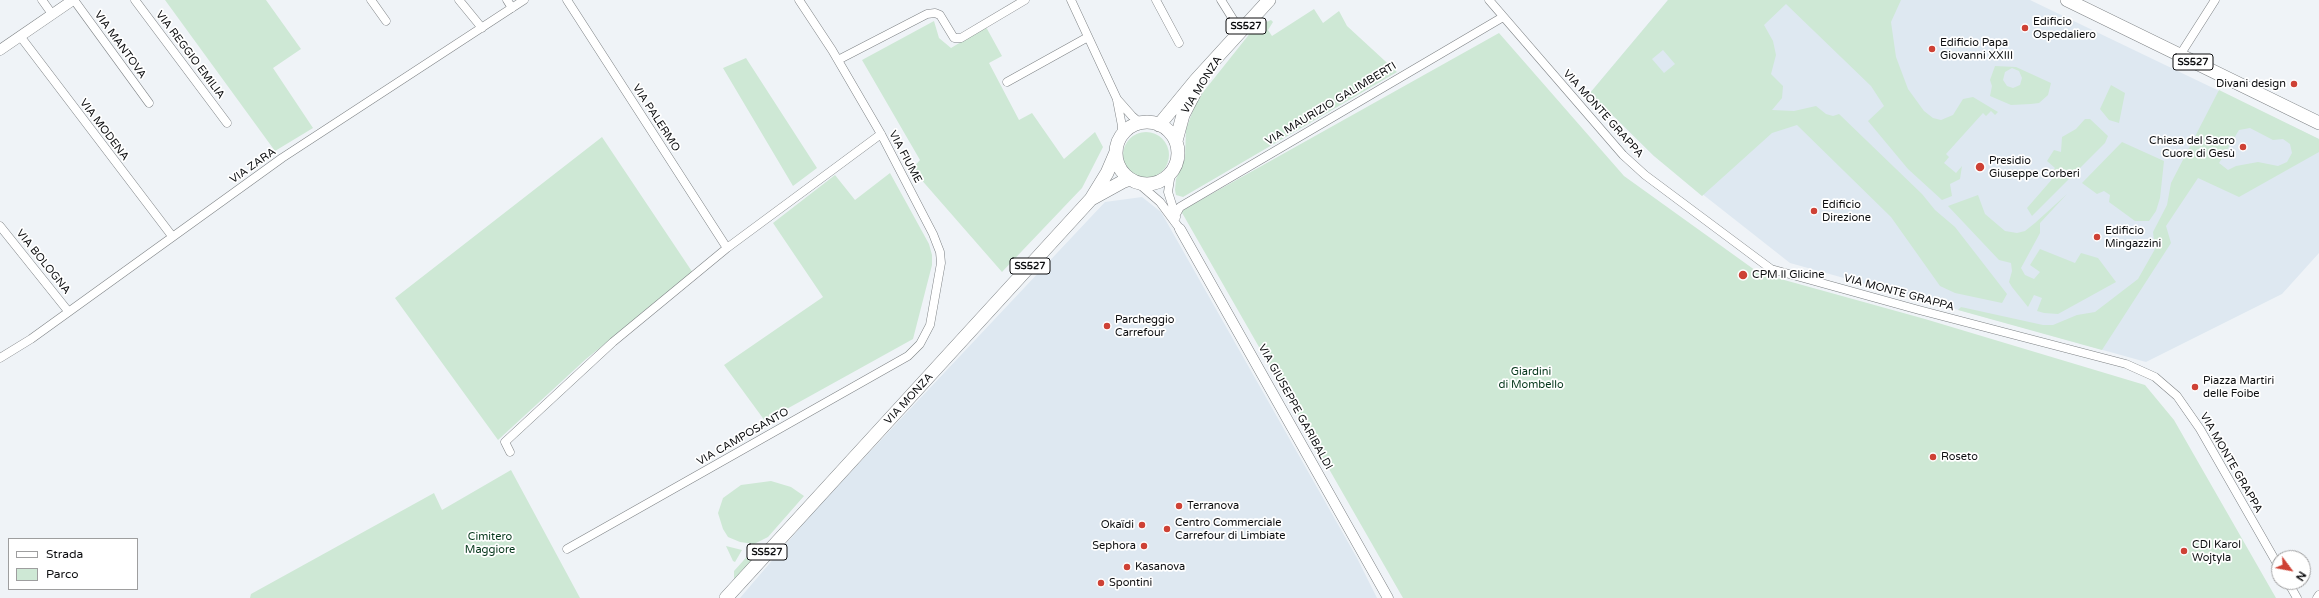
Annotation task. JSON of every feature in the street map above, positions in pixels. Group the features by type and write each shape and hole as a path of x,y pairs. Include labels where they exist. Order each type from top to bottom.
{"main road":[{"name":"VIA MONZA","path":"1159,125 1196,80 1269,0"},
{"name":"SS527","path":"2067,0 2319,123"},
{"name":"VIA MONZA","path":"1176,141 1182,115 1188,103 1222,52"},
{"path":"1145,122 1159,125 1169,131 1176,141 1178,158 1172,173 1156,183 1134,181 1119,166 1116,152 1121,137 1131,127 1145,122"},
{"name":"VIA MONZA","path":"726,598 1091,199 1116,152"},
{"name":"VIA MONZA","path":"1091,199 1122,182 1134,181"}],"street":[{"path":"42,0 52,14"},
{"path":"0,50 74,0"},
{"name":"VIA MANTOVA","path":"74,0 149,103"},
{"name":"VIA REGGIO EMILIA","path":"136,0 227,123"},
{"path":"371,0 386,21"},
{"path":"459,0 482,28"},
{"path":"507,0 512,8"},
{"name":"VIA ZARA","path":"0,358 319,133 524,0"},
{"name":"VIA PALERMO","path":"567,0 728,248"},
{"name":"VIA FIUME","path":"799,0 838,60 881,134 934,234 940,252 941,263 931,319 924,338"},
{"path":"838,60 927,14 935,13 940,16 954,38 961,38 1025,0"},
{"path":"1071,0 1117,99 1122,126 1121,137"},
{"path":"1156,0 1179,43"},
{"path":"1220,0 1241,32"},
{"name":"VIA MONTE GRAPPA","path":"1489,0 1622,155 1645,175 1771,269 1919,310 2126,364 2144,370 2160,380 2177,396 2200,429 2271,552"},
{"path":"2180,55 2215,0"},
{"name":"VIA MAURIZIO GALIMBERTI","path":"1175,216 1180,207 1503,17"},
{"name":"VIA MODENA","path":"20,36 172,236"},
{"path":"1007,82 1088,38"},
{"path":"1117,99 1139,122 1145,122"},
{"path":"510,452 506,442 613,342 728,248 881,134"},
{"name":"VIA GIUSEPPE GARIBALDI","path":"1172,173 1168,192 1180,229"},
{"name":"VIA GIUSEPPE GARIBALDI","path":"1134,181 1160,202 1180,229 1388,598"},
{"name":"VIA BOLOGNA","path":"0,226 68,311"},
{"name":"VIA CAMPOSANTO","path":"567,549 908,356 924,338"}],"shaded area":[{"name":"Presidio Giuseppe Corberi","path":"1668,0 2030,0 2319,139 2319,253 2282,294 2146,362 1790,263 1654,156 1590,93"},
{"name":"Parcheggio Carrefour","path":"1142,197 1161,212 1357,558 1377,598 740,598 816,509 1105,202"}],"green space":[{"path":"165,0 266,0 301,49 273,68 313,128 275,151"},
{"path":"1668,0 1901,0 1891,22 1896,57 1908,89 1924,111 1933,118 1941,120 1953,115 1963,99 1973,97 1998,112 1995,115 1991,111 1986,116 1983,113 1946,154 1949,157 1944,163 1956,173 1962,166 1960,179 1950,184 1952,196 1942,200 1908,169 1868,121 1884,106 1871,86 1786,4 1764,25 1773,41 1776,55 1771,74 1783,86 1782,98 1772,110 1794,111 1816,106 1826,114 1833,116 1839,114 1922,194 1935,210 1955,227 2007,294 2002,303 1955,293 1940,286 1891,217 1797,125 1772,133 1702,196 1654,156 1590,93","holes":["1663,50 1675,64 1664,73 1652,59"]},
{"path":"1314,9 1323,23 1339,11 1347,26 1397,72 1183,197 1176,195 1176,179 1185,158 1186,129 1195,105 1204,91 1255,27 1271,20 1273,22 1268,30 1272,36"},
{"path":"934,21 939,38 951,48 986,27 1002,56 989,63 1019,120 1032,113 1064,159 1095,132 1103,147 1082,188 1002,272 912,169 920,160 862,60"},
{"name":"Giardini di Mombello","path":"1499,33 1624,176 1759,273 1925,319 2145,385 2174,420 2276,598 1403,598 1181,211"},
{"path":"746,58 817,168 793,186 723,68"},
{"path":"1995,66 2016,67 2051,83 2048,95 2039,103 2011,105 1990,96 1992,86 1990,80","holes":["2012,68 2019,71 2022,78 2020,85 2013,88 2007,86 2003,80 2005,72"]},
{"path":"2111,85 2125,93 2119,123 2109,120 2100,109"},
{"path":"2219,90 2319,139 2319,152 2239,197 2198,178 2166,226 2171,243 2102,350 1958,310 1961,307 2043,325 2053,325 2077,315 2095,312 2138,279 2155,249 2153,232 2167,205 2171,183","holes":["2250,128 2273,140 2283,139 2290,144 2292,153 2287,162 2278,166 2258,162 2236,166 2228,170 2219,163 2239,130"]},
{"path":"2085,119 2090,119 2108,136 2105,143 2032,216 2027,208 2054,177 2050,174 2055,168 2047,161 2054,150 2061,152 2062,137 2076,129"},
{"path":"1151,132 1155,133 1165,142 1168,146 1168,164 1159,174 1151,178 1141,178 1133,174 1124,164 1123,150 1127,142 1137,133"},
{"path":"602,137 693,273 586,359 498,440 395,298"},
{"path":"2122,142 2164,161 2160,198 2156,211 2149,221 2135,221 2109,202 2110,195 2104,191 2097,194 2082,183"},
{"path":"890,173 929,244 932,255 932,265 913,339 765,421 724,365 823,297 773,223 835,175 855,200"},
{"path":"2067,194 2040,223 2040,233 2021,268 2025,275 2034,279 2040,272 2030,265 2040,249 2075,263 2081,253 2098,258 2116,282 2058,314 2044,313 2037,311 2042,298 2034,295 2028,307 2012,287 2009,282 2012,271 2011,263 1999,260 1948,206 1978,195 1985,214 2005,231 2017,233 2025,231"},
{"name":"Cimitero Maggiore","path":"511,470 580,598 250,598 251,594 434,493 442,510"},
{"path":"771,481 791,487 804,496 768,537 754,544 740,542 728,537 723,529 718,513 723,498 741,485"},
{"path":"726,546 742,550 735,562 733,561"},
{"path":"752,551 759,553 734,579 734,571"}],"place":[{"name":"Edificio Ospedaliero","path":"2025,28"},
{"name":"Edificio Papa Giovanni XXIII","path":"1932,49"},
{"name":"Divani design","path":"2294,84"},
{"name":"Chiesa del Sacro Cuore di Gesù","path":"2243,147"},
{"name":"Presidio Giuseppe Corberi","path":"1980,167"},
{"name":"Edificio Direzione","path":"1814,211"},
{"name":"Edificio Mingazzini","path":"2097,237"},
{"name":"CPM Il Glicine","path":"1743,275"},
{"name":"Parcheggio Carrefour","path":"1107,326"},
{"name":"Piazza Martiri delle Foibe","path":"2195,387"},
{"name":"Roseto","path":"1933,457"},
{"name":"Terranova","path":"1179,506"},
{"name":"Okaïdi","path":"1142,525"},
{"name":"Centro Commerciale Carrefour di Limbiate","path":"1167,529"},
{"name":"Sephora","path":"1144,546"},
{"name":"CDI Karol Wojtyla","path":"2184,551"},
{"name":"Kasanova","path":"1127,567"},
{"name":"Spontini","path":"1101,583"}]}
